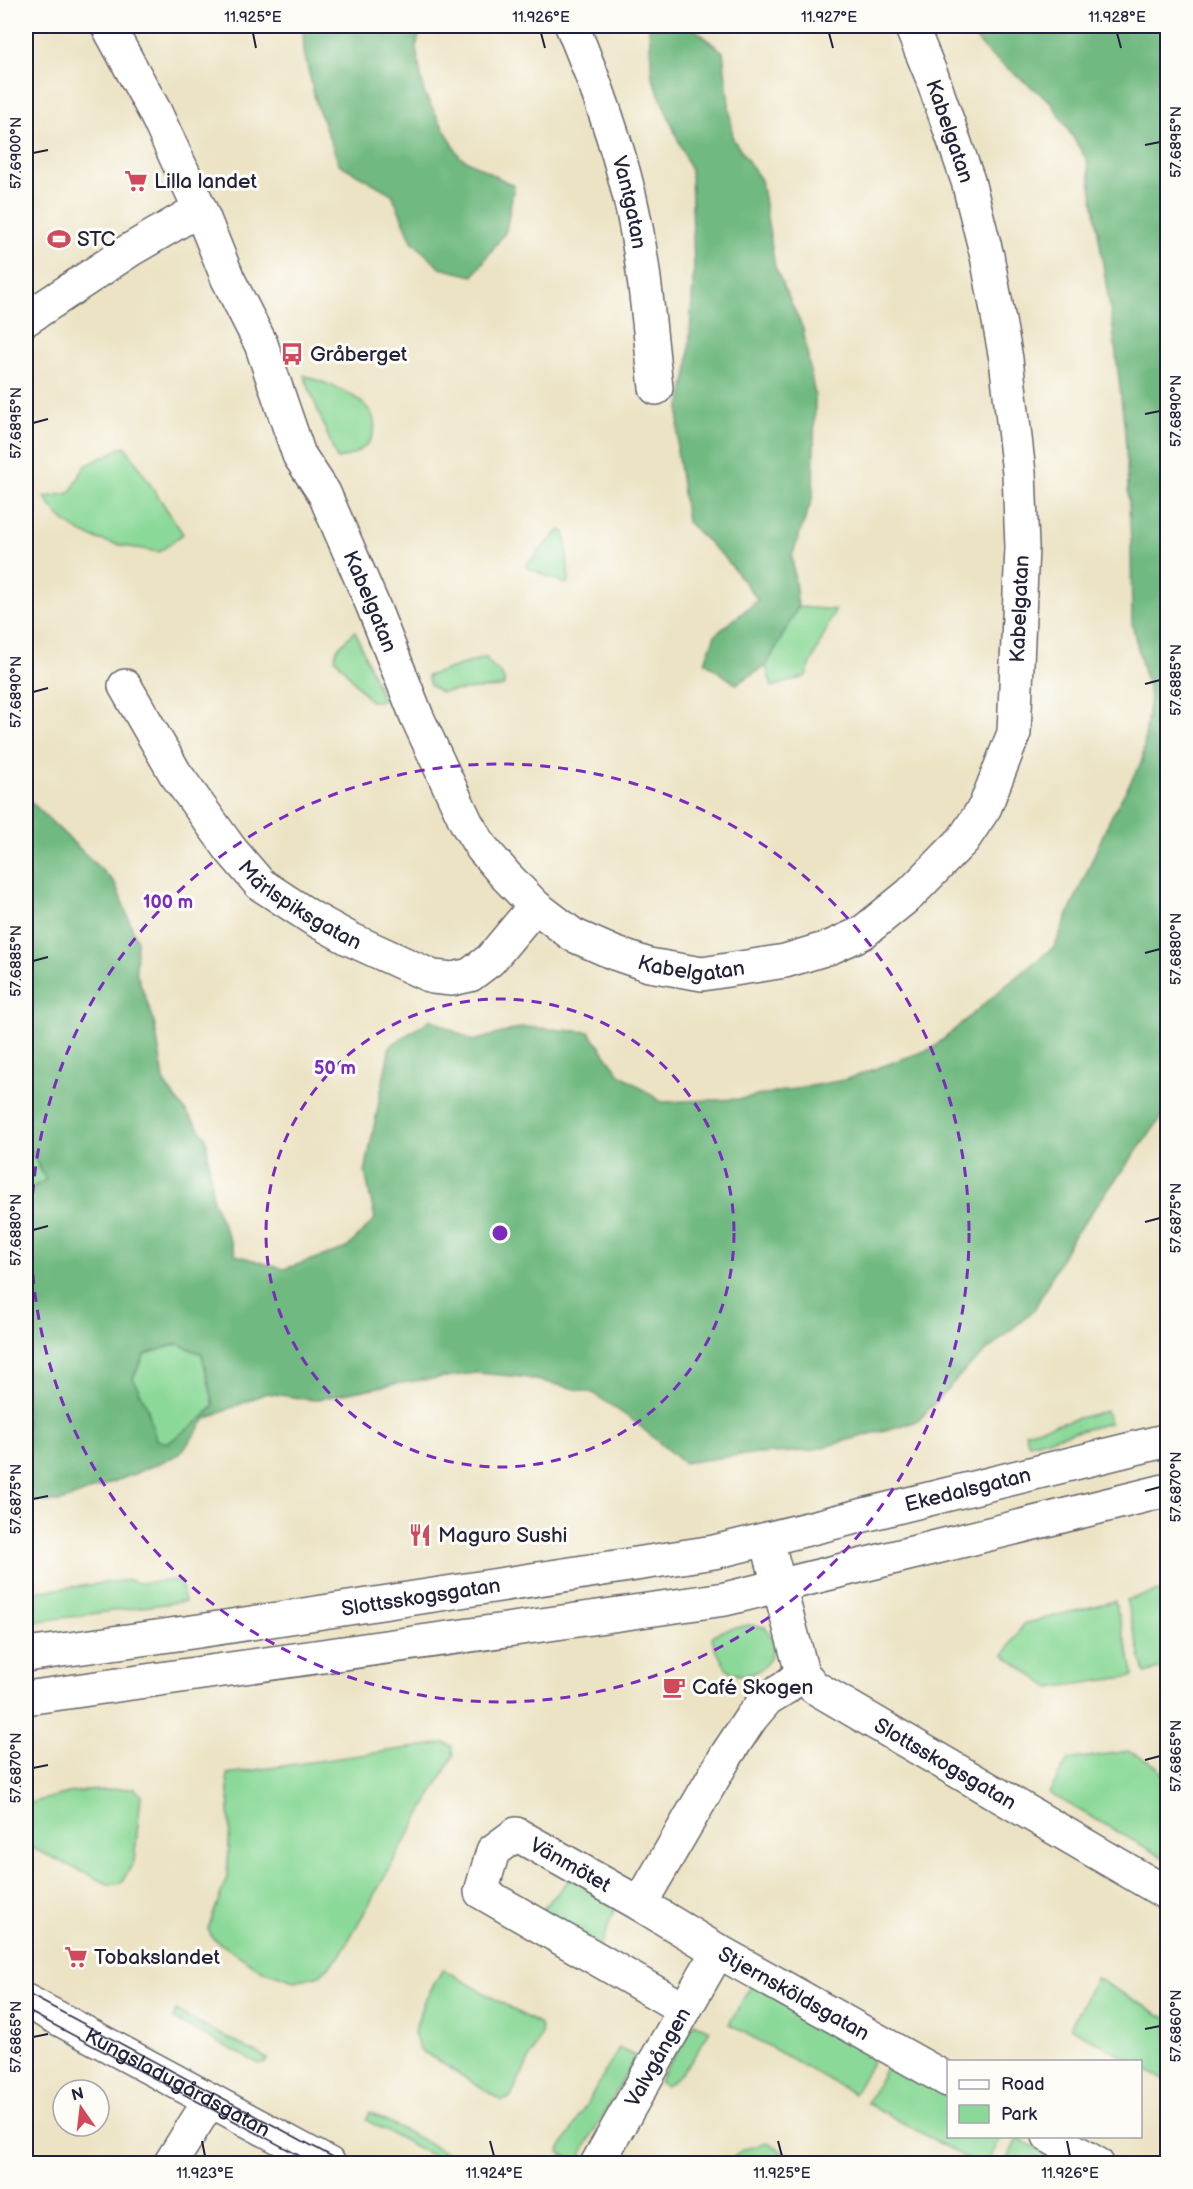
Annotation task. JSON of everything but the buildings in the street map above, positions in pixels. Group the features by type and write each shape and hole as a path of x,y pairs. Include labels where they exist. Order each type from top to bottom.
{"street":[{"name":"Kabelgatan","path":"108,26 155,112 200,209 228,279 261,344 299,455 324,493 373,606 417,717 454,799 482,848 535,906 573,935 614,953 659,967 702,974 785,961 862,933 902,901 963,840 989,796 1014,733 1022,547 1019,473 1006,359 987,256 968,181 932,77 911,26"},
{"name":"Vantgatan","path":"572,26 607,113 629,196 644,281 656,388"},
{"path":"26,320 130,250 200,209"},
{"name":"Märlspiksgatan","path":"125,687 175,773 231,850 260,884 312,918 350,939 433,977 452,979 470,975 490,960 535,906"},
{"name":"Ekedalsgatan","path":"767,1540 1167,1440"},
{"path":"779,1586 1167,1490"},
{"path":"640,1904 726,1756 751,1718 767,1699 785,1688 802,1673 767,1540"},
{"name":"Slottsskogsgatan","path":"26,1655 602,1570 714,1552 767,1540"},
{"name":"Slottsskogsgatan","path":"26,1698 725,1599 779,1586"},
{"name":"Slottsskogsgatan","path":"802,1673 814,1687 1167,1894"},
{"name":"Vänmötet","path":"640,1904 516,1833 493,1851 481,1892 684,2009"},
{"name":"Stjernsköldsgatan","path":"640,1904 718,1951 947,2079"},
{"name":"Valvgången","path":"597,2163 718,1951"},
{"name":"Kungsladugårdsgatan","path":"26,2001 329,2163"},
{"path":"170,2163 210,2100"},
{"path":"1052,2138 1097,2163"}],"green space":[{"path":"303,26 421,26 416,48 424,93 460,157 514,186 506,231 473,276 440,268 412,241 392,194 339,164 316,103 304,52"},
{"path":"691,26 723,52 733,139 761,180 775,267 803,329 815,397 813,496 792,556 798,607 766,666 736,684 705,662 715,635 758,600 726,559 687,522 677,450 679,412 688,368 694,266 691,171 652,77 649,28"},
{"path":"965,26 1167,26 1167,1110 1071,1240 1034,1310 965,1370 918,1421 808,1451 740,1455 683,1463 635,1422 593,1393 523,1377 476,1373 393,1384 314,1400 266,1393 206,1419 180,1454 60,1502 26,1501 26,1191 46,1180 26,1143 26,797 115,883 137,941 136,972 154,1021 165,1085 206,1137 213,1201 236,1255 284,1269 347,1248 375,1219 365,1172 390,1046 431,1019 473,1041 524,1027 589,1032 619,1073 662,1102 740,1099 844,1080 933,1048 1054,947 1109,821 1142,761 1150,697 1132,624 1131,543 1125,431 1113,329 1087,160 1051,102 989,54","holes":["178,1344 202,1354 214,1406 204,1417 168,1443 156,1440 147,1407 133,1378 145,1354"]},
{"path":"304,375 344,391 367,407 375,426 368,443 360,450 337,459"},
{"path":"125,446 183,534 159,552 110,543 80,532 55,512 45,497 70,493 85,466"},
{"path":"560,530 565,533 569,581 565,584 526,567"},
{"path":"798,607 835,610 805,677 772,687 766,666"},
{"path":"355,631 383,700 381,701 370,701 335,658 337,649"},
{"path":"486,657 503,677 504,685 501,687 440,692 430,685 427,676"},
{"path":"26,1143 46,1180 26,1191"},
{"path":"178,1344 202,1354 214,1406 204,1417 168,1443 156,1440 147,1407 133,1378 145,1354"},
{"path":"1106,1411 1110,1423 1029,1444 1025,1432"},
{"path":"128,1580 139,1583 180,1580 185,1601 26,1623 26,1593"},
{"path":"1167,1589 1167,1667 1145,1673 1126,1600"},
{"path":"1115,1601 1134,1676 1050,1688 1004,1655 1023,1624"},
{"path":"748,1625 765,1627 771,1637 773,1647 766,1664 758,1671 740,1675 725,1666 712,1638 718,1632"},
{"path":"445,1743 452,1746 454,1755 339,1957 320,1975 295,1981 261,1970 212,1938 208,1929 227,1877 230,1826 227,1774"},
{"path":"1128,1751 1159,1767 1167,1789 1167,1853 1164,1858 1049,1793 1068,1760"},
{"path":"134,1788 141,1795 134,1862 121,1883 110,1885 26,1845 26,1804 73,1792"},
{"path":"571,1878 616,1904 601,1946 540,1912"},
{"path":"443,1969 540,2025 542,2034 510,2098 502,2101 419,2049 414,2033 423,2003"},
{"path":"1096,1978 1167,2019 1167,2082 1142,2068 1142,2060 1129,2060 1070,2027"},
{"path":"752,1984 877,2053 854,2094 729,2024"},
{"path":"176,2011 268,2059 259,2064 173,2019"},
{"path":"694,2023 710,2030 701,2046 686,2068 666,2086 658,2082"},
{"path":"619,2048 636,2057 576,2163 559,2152"},
{"path":"889,2063 947,2095 947,2138 1001,2138 987,2163 975,2163 867,2103"},
{"path":"370,2112 452,2156 446,2163 366,2120"},
{"path":"1018,2138 1064,2163 1004,2164"},
{"path":"767,2143 802,2163 727,2163 742,2150"}],"tram line":[{"path":"26,1993 346,2164"},
{"path":"26,2010 315,2164"}],"place":[{"name":"Lilla landet","path":"136,181"},
{"name":"STC","path":"59,239"},
{"name":"Gråberget","path":"292,354"},
{"name":"Maguro Sushi","path":"420,1535"},
{"name":"Café Skogen","path":"674,1687"},
{"name":"Tobakslandet","path":"76,1957"}]}
